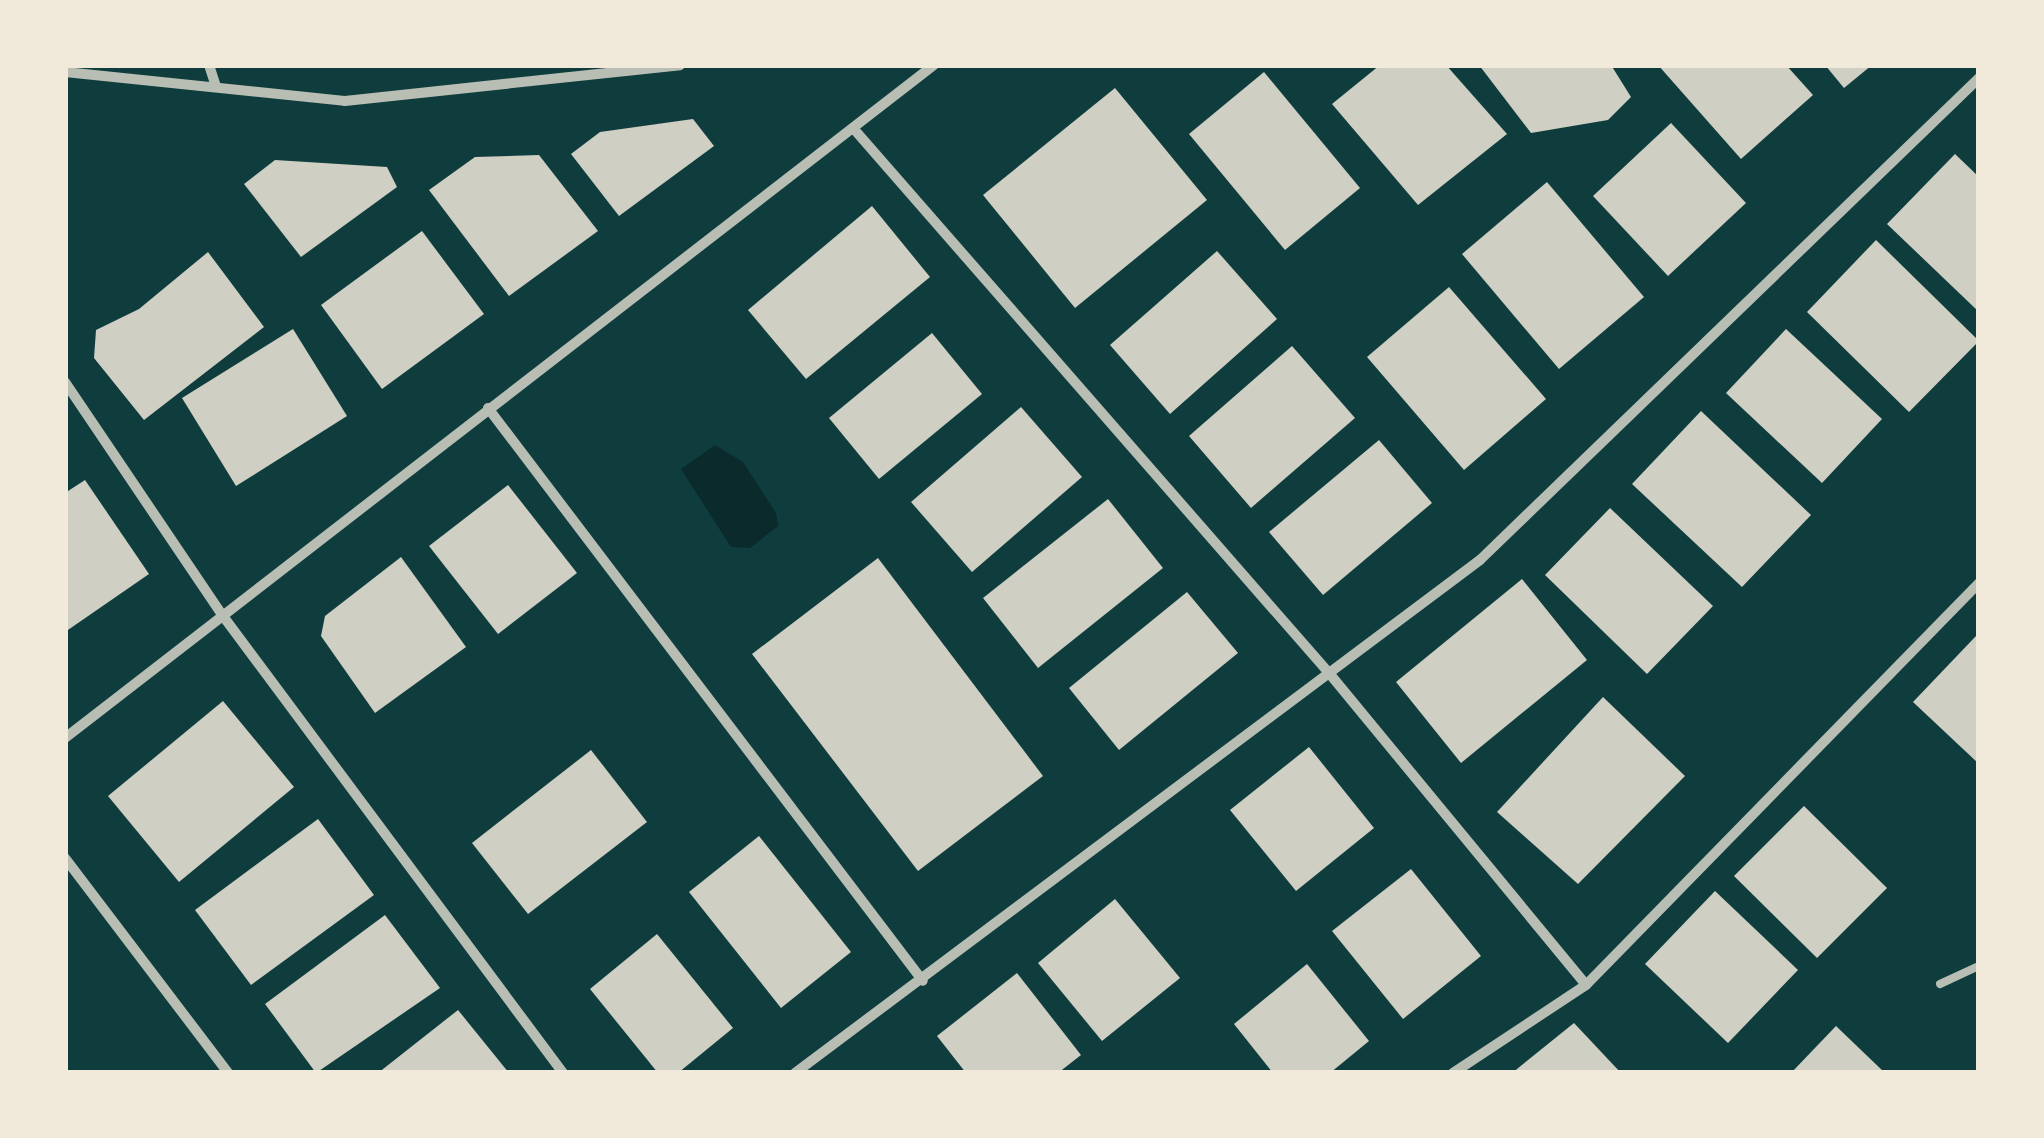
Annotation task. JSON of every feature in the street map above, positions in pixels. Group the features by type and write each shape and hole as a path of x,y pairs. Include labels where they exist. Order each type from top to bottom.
{"street":[{"path":"209,65 215,84"},
{"path":"65,72 215,84 345,101 680,65"},
{"path":"65,738 934,65"},
{"path":"795,1073 923,982 1480,560 1979,78"},
{"path":"853,128 1329,673 1586,986"},
{"path":"65,382 223,616 563,1073"},
{"path":"488,408 923,982"},
{"path":"1454,1073 1586,986 1979,583"},
{"path":"65,858 228,1073"}],"lane":[{"path":"1940,984 1979,966"}],"water":[{"path":"715,445 743,462 776,513 778,526 750,548 731,547 681,469"}],"building":[{"path":"1380,65 1446,65 1507,134 1418,205 1332,104"},
{"path":"1479,65 1611,65 1631,97 1608,120 1531,133"},
{"path":"1658,65 1786,65 1813,95 1741,159"},
{"path":"1825,65 1872,65 1844,88"},
{"path":"1264,72 1360,188 1285,250 1189,134"},
{"path":"1115,88 1207,200 1075,308 983,195"},
{"path":"693,119 714,146 619,216 571,154 600,132"},
{"path":"1671,123 1746,203 1668,276 1593,196"},
{"path":"1955,154 1979,177 1979,312 1887,224"},
{"path":"539,155 598,231 509,296 429,190 475,157"},
{"path":"275,160 387,167 397,187 301,257 244,184"},
{"path":"1547,182 1644,297 1559,369 1462,254"},
{"path":"872,206 930,277 806,379 748,310"},
{"path":"422,231 484,314 382,389 321,305"},
{"path":"1876,240 1979,341 1909,412 1807,312"},
{"path":"1217,251 1277,319 1170,414 1110,345"},
{"path":"208,252 264,327 144,420 94,358 96,330 139,309"},
{"path":"1449,287 1546,399 1464,470 1367,357"},
{"path":"293,329 347,416 236,486 182,398"},
{"path":"1786,329 1882,419 1822,483 1726,393"},
{"path":"932,333 982,394 879,479 829,418"},
{"path":"1292,346 1355,418 1251,508 1189,436"},
{"path":"1021,407 1082,477 972,572 911,502"},
{"path":"1701,411 1811,515 1742,587 1632,484"},
{"path":"1379,440 1432,503 1323,595 1269,532"},
{"path":"85,480 149,574 65,632 65,493"},
{"path":"508,485 577,573 498,634 429,546"},
{"path":"1108,499 1163,568 1038,668 983,598"},
{"path":"1610,508 1713,606 1647,674 1545,575"},
{"path":"401,557 466,647 375,713 321,636 325,616"},
{"path":"878,558 1043,776 918,871 752,654"},
{"path":"1522,579 1587,660 1461,763 1396,682"},
{"path":"1187,592 1238,653 1119,750 1069,688"},
{"path":"1976,636 1979,639 1979,764 1913,702"},
{"path":"1603,697 1685,776 1578,884 1497,812"},
{"path":"223,701 294,787 179,882 108,796"},
{"path":"1309,747 1374,828 1296,891 1230,810"},
{"path":"591,750 647,822 528,914 472,843"},
{"path":"1804,806 1887,888 1817,958 1734,876"},
{"path":"318,819 374,895 251,985 195,910"},
{"path":"759,836 851,952 781,1008 689,892"},
{"path":"1411,869 1481,956 1403,1019 1332,931"},
{"path":"1715,891 1798,970 1728,1043 1645,964"},
{"path":"1115,899 1180,978 1102,1041 1038,963"},
{"path":"385,915 440,988 316,1073 265,1004"},
{"path":"657,934 733,1028 678,1073 658,1073 590,989"},
{"path":"1307,964 1369,1041 1330,1073 1273,1073 1234,1024"},
{"path":"1017,973 1081,1055 1058,1073 966,1073 937,1036"},
{"path":"458,1010 509,1073 378,1073"},
{"path":"1574,1023 1621,1073 1512,1073"},
{"path":"1836,1026 1885,1073 1791,1073"}]}
